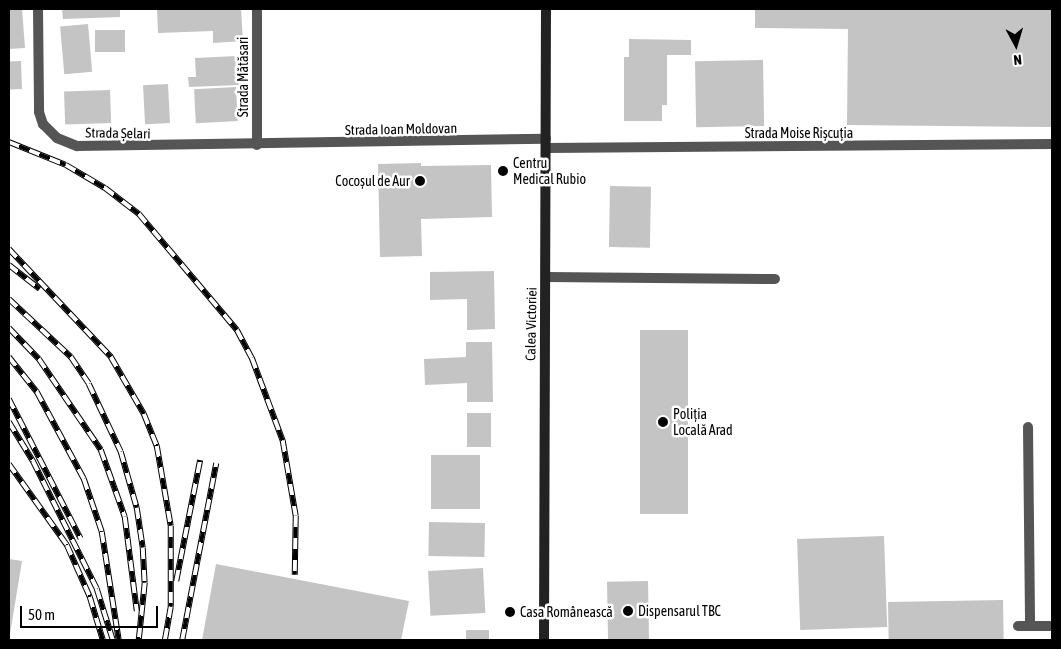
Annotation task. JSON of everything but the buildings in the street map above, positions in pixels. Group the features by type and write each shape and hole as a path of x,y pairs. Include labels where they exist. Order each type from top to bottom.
{"main road":[{"name":"Calea Victoriei","path":"544,640 546,9"}],"street":[{"name":"Strada Șelari","path":"38,9 39,112 43,124 57,138 98,149 256,145"},
{"name":"Strada Mătăsari","path":"256,145 257,9"},
{"name":"Strada Ioan Moldovan","path":"256,145 546,144"},
{"name":"Strada Moise Rișcuția","path":"546,144 1052,144"},
{"path":"546,277 775,279"},
{"path":"1028,427 1030,626"},
{"path":"1018,626 1052,626"}],"railway":[{"path":"9,142 66,165 105,188 139,214 237,330 252,358 283,441 296,516 295,575"},
{"path":"9,249 111,357 144,414 157,446 171,526 171,607 165,640"},
{"path":"9,265 40,289"},
{"path":"9,299 71,357 89,384 121,452 137,508 143,548 145,583 139,640"},
{"path":"9,328 39,359 101,450 125,517 137,611"},
{"path":"9,357 37,392 84,479 102,532 119,640"},
{"path":"9,399 81,539"},
{"path":"9,422 33,461 97,589 113,640"},
{"path":"176,581 200,460"},
{"path":"182,640 216,463"},
{"path":"9,464 67,545 90,597 103,640"}],"place":[{"name":"Centru Medical Rubio","path":"503,171"},
{"name":"Cocoșul de Aur","path":"420,181"},
{"name":"Poliția Locală Arad","path":"663,422"},
{"name":"Dispensarul TBC","path":"628,611"},
{"name":"Casa Românească","path":"510,612"}]}
